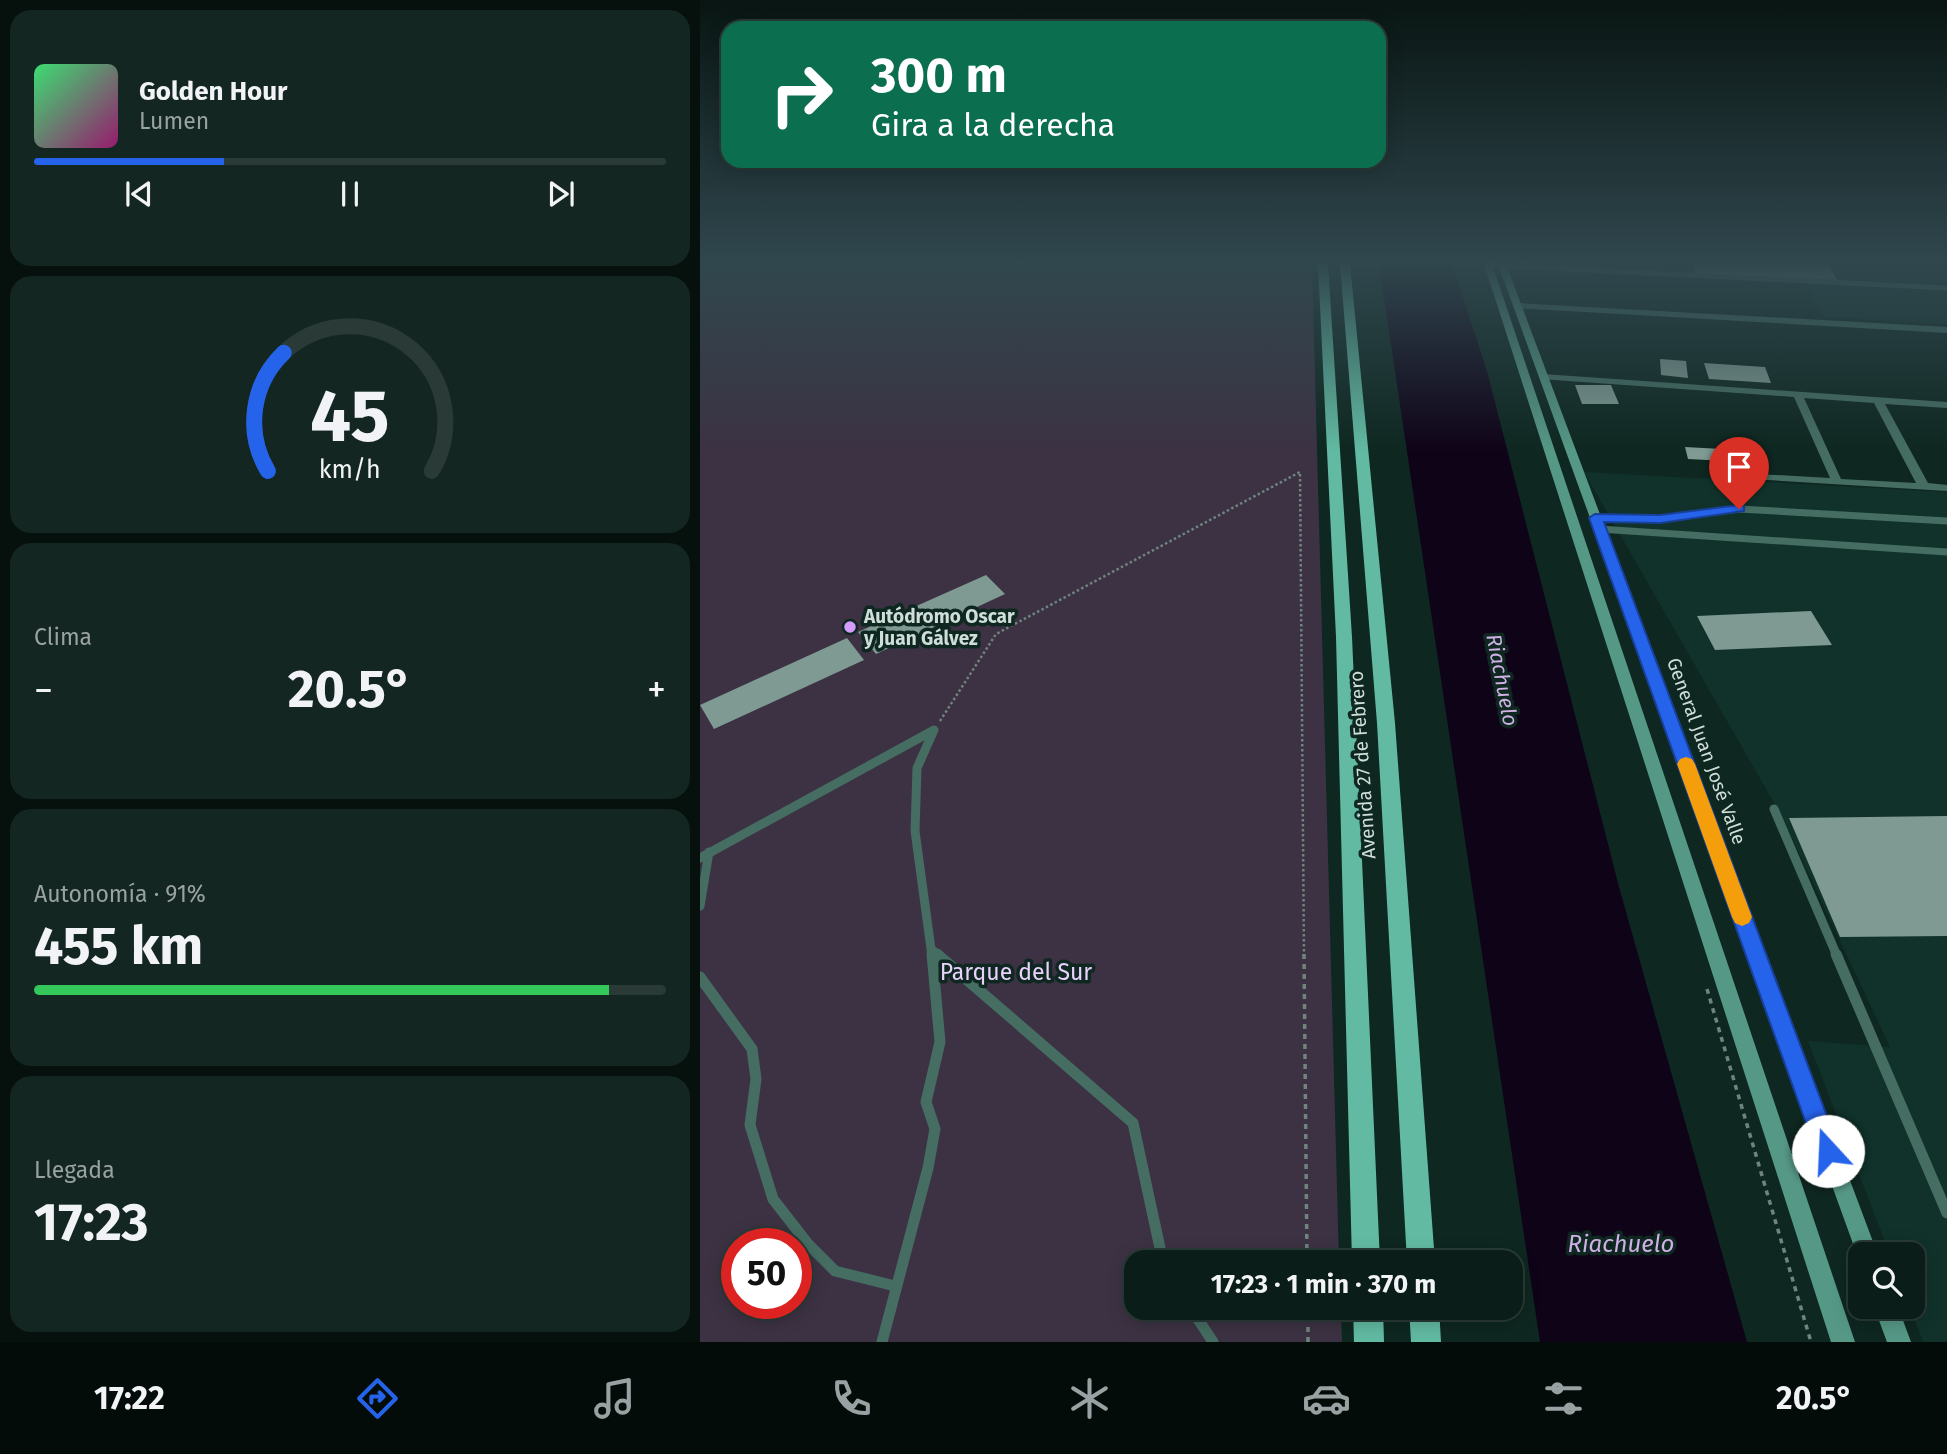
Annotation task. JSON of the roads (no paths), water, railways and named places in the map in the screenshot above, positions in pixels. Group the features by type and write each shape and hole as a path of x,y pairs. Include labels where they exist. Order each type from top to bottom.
{"main road":[{"name":"Avenida 27 de Febrero","path":"1327,327 1344,637 1366,1250"},
{"name":"Avenida 27 de Febrero","path":"1351,327 1386,723 1420,1250"},
{"path":"1508,327 1843,1342"},
{"name":"General Juan José Valle","path":"1525,327 1862,1242"},
{"path":"1890,1319 1899,1342"},
{"path":"1368,1320 1369,1342"},
{"path":"1425,1320 1426,1342"}],"street":[{"path":"1887,327 1947,330"},
{"path":"1543,377 1947,404"},
{"path":"1798,395 1837,482"},
{"path":"1877,399 1924,487"},
{"path":"1722,475 1947,488"}],"lane":[{"path":"1597,523 1660,519 1739,509 1947,521"},
{"path":"1597,523 1947,552"},
{"path":"700,906 705,855 934,730 917,768 915,831 940,1042 926,1102 935,1129 928,1168 882,1342"},
{"path":"1774,808 1947,1213"},
{"path":"930,949 1133,1123 1160,1250"},
{"path":"700,977 752,1049 756,1079 750,1125 773,1199 808,1244 835,1271 895,1286"},
{"path":"1199,1320 1213,1342"}],"water":[{"name":"Riachuelo","path":"1388,327 1472,327 1487,371 1619,887 1747,1342 1540,1342"}],"place":[{"name":"Autódromo Oscar y Juan Gálvez","path":"850,627"}],"park label":[{"name":"Parque del Sur","path":"1016,972"}]}
